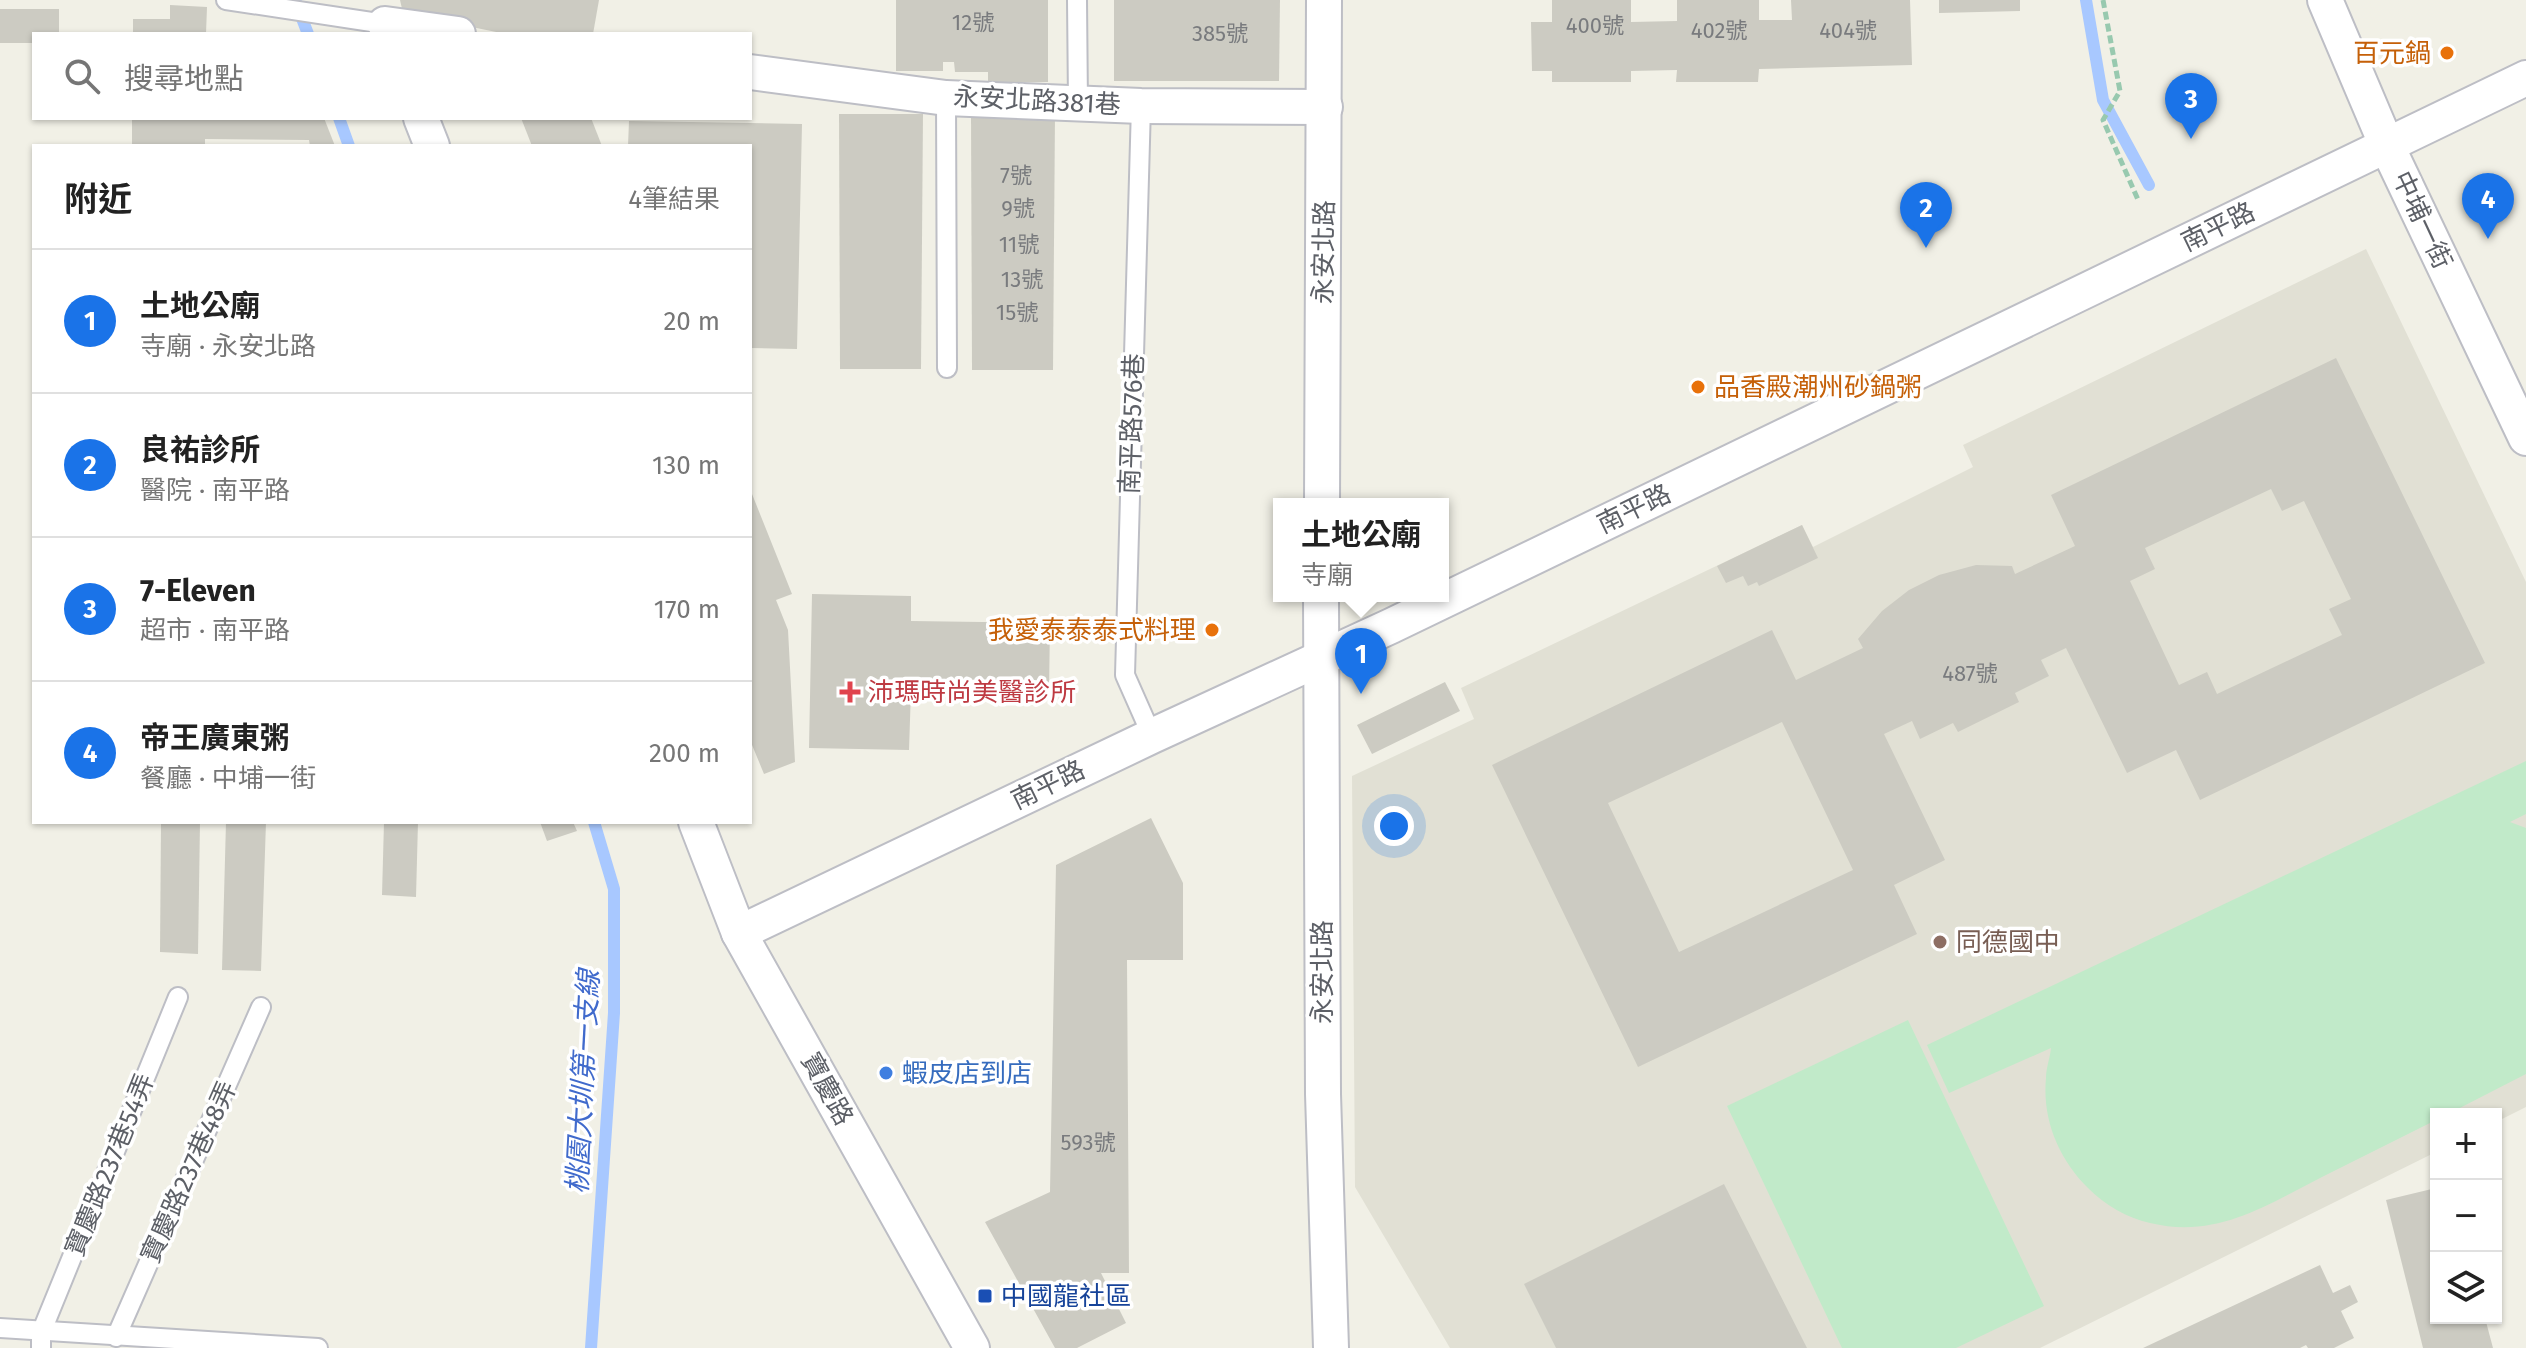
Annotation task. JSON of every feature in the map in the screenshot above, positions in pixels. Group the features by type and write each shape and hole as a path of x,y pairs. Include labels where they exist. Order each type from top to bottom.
{"street":[{"name":"永安北路","path":"1322,498 1324,0"},
{"name":"中埔一街","path":"2325,0 2387,146 2526,438"},
{"path":"383,19 448,32"},
{"name":"永安北路381巷","path":"752,72 946,98 1141,106 1325,107"},
{"name":"南平路","path":"1449,598 2526,78"},
{"path":"422,120 431,144"},
{"name":"永安北路","path":"1321,602 1324,1141 1331,1348"},
{"name":"南平路","path":"739,933 1440,602"},
{"name":"寶慶路","path":"697,824 739,933 972,1348"}],"lane":[{"path":"226,0 335,17 383,19"},
{"path":"1077,0 1078,104"},
{"path":"946,98 947,368"},
{"name":"南平路576巷","path":"1141,106 1125,675 1152,736"},
{"name":"寶慶路237巷54弄","path":"41,1340 178,997"},
{"name":"寶慶路237巷48弄","path":"116,1337 261,1007"},
{"path":"0,1328 41,1340 116,1337 318,1348"}],"path":[{"path":"2103,0 2120,91 2103,120 2139,202"}],"shaded area":[{"name":"同德國中","path":"2366,249 2526,582 2526,1107 2502,1119 2502,1108 2430,1108 2430,1155 2040,1348 1450,1348 1355,1187 1352,776 1474,719 1461,688 1802,525 1813,547 1973,467 1963,445"}],"green space":[{"path":"2526,761 2526,814 2510,822 2526,828 2526,1074 2460,1108 2430,1108 2430,1123 2260,1209 2197,1227 2174,1227 2133,1218 2088,1188 2061,1152 2050,1124 2045,1094 2051,1048 1949,1093 1927,1045"},
{"path":"1908,1020 2044,1306 1956,1348 1842,1348 1727,1106"}],"building":[{"path":"400,0 599,0 593,32 496,32 403,13"},
{"path":"896,0 1048,0 1048,82 988,82 988,72 955,72 954,62 943,62 943,71 896,71"},
{"path":"1114,0 1280,0 1279,81 1114,81"},
{"path":"1552,0 1631,0 1631,22 1677,21 1677,0 1759,0 1759,20 1792,20 1791,0 1910,0 1912,65 1759,69 1758,82 1676,82 1677,70 1631,71 1631,82 1552,82 1552,71 1532,71 1531,22 1552,22"},
{"path":"1939,0 2020,0 2020,11 1939,13"},
{"path":"170,5 207,7 206,32 133,32 133,19 170,19"},
{"path":"0,9 59,9 59,32 32,32 32,43 0,43"},
{"path":"839,114 923,114 921,369 840,369"},
{"path":"971,115 1055,115 1053,370 972,370"},
{"path":"132,120 325,120 334,144 310,144 309,140 205,139 205,144 132,144"},
{"path":"522,120 592,120 601,144 531,144"},
{"path":"629,121 802,124 797,349 752,348 752,144 628,144"},
{"path":"2336,358 2485,663 2200,800 2176,750 2127,773 2066,648 2041,660 2049,676 2015,693 2019,702 1958,732 1953,723 1920,739 1912,721 1884,734 1945,860 1894,885 1917,934 1638,1067 1492,765 1772,630 1796,680 1863,648 1858,639 1882,611 1909,590 1939,575 1976,565 2012,566 2015,574 2075,546 2051,495","holes":["2271,489 2282,511 2304,501 2351,599 2329,609 2342,635 2217,694 2207,672 2179,685 2130,581 2155,569 2145,548","1782,722 1853,870 1679,952 1608,803"]},
{"path":"752,494 792,594 776,600 788,630 795,762 764,774 752,745"},
{"path":"1802,525 1818,558 1759,586 1757,582 1748,586 1743,576 1726,583 1717,566"},
{"path":"812,594 911,596 911,621 1050,623 1049,693 911,690 909,750 809,748"},
{"path":"1445,682 1460,711 1372,754 1357,725"},
{"path":"1151,818 1183,883 1183,960 1127,960 1129,1273 1101,1273 1126,1323 1077,1348 1055,1348 985,1222 1050,1192 1056,865"},
{"path":"161,824 200,824 198,954 160,952"},
{"path":"226,824 266,824 261,971 222,970"},
{"path":"384,824 418,824 416,897 382,895"},
{"path":"541,824 574,824 577,831 547,841"},
{"path":"1724,1184 1807,1348 1556,1348 1524,1284"},
{"path":"2430,1189 2430,1324 2487,1324 2493,1348 2423,1348 2386,1200"},
{"path":"2320,1265 2333,1293 2350,1285 2358,1302 2341,1311 2354,1338 2334,1348 2308,1348 2306,1345 2300,1348 2143,1348"}],"waterway":[{"name":"桃園大圳第一支線","path":"295,0 307,32"},
{"path":"2086,0 2103,100 2149,185"},
{"name":"桃園大圳第一支線","path":"340,120 348,144"},
{"name":"桃園大圳第一支線","path":"591,1348 614,1013 614,889 595,824"}],"place":[{"name":"百元鍋","path":"2447,53"},
{"name":"7-Eleven","path":"2191,139"},
{"name":"帝王廣東粥","path":"2488,239"},
{"name":"良祐診所","path":"1926,248"},
{"name":"品香殿潮州砂鍋粥","path":"1698,387"},
{"name":"我愛泰泰泰式料理","path":"1212,630"},
{"name":"沛瑪時尚美醫診所","path":"850,692"},
{"name":"土地公廟","path":"1361,694"},
{"name":"同德國中","path":"1940,942"},
{"name":"蝦皮店到店","path":"886,1073"},
{"name":"中國龍社區","path":"985,1296"}]}
